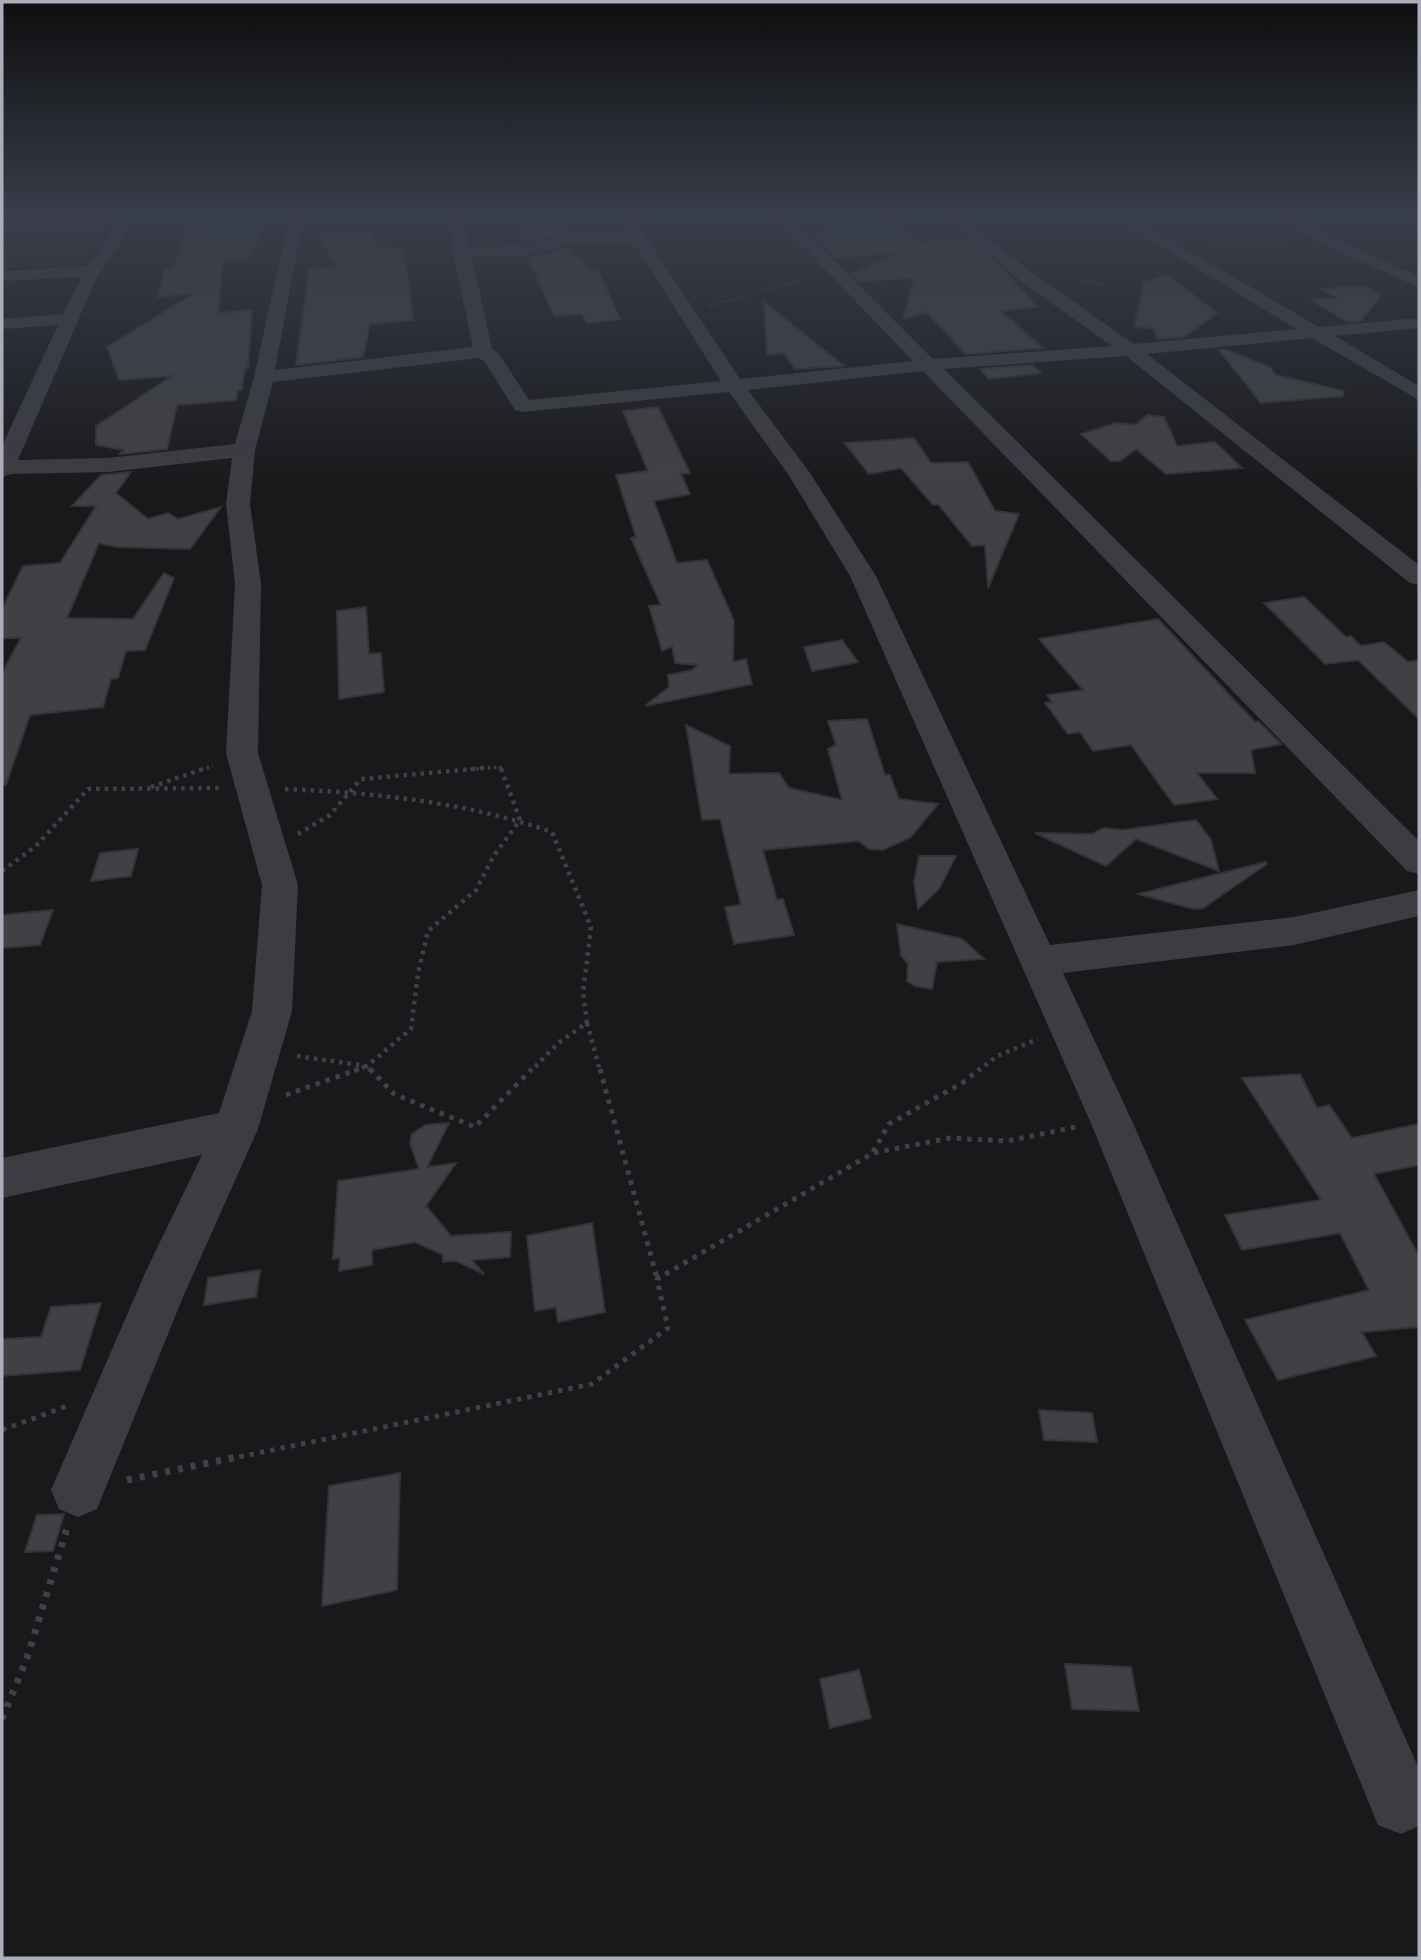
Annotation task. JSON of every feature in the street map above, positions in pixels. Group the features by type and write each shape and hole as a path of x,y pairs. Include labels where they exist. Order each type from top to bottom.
{"street":[{"path":"73,309 2,468 108,465 244,450"},
{"path":"78,1490 163,1288 239,1120 272,1011 280,885 248,772 248,584 238,504 244,450 264,377 278,309"},
{"path":"474,309 483,352"},
{"path":"875,309 926,365 1419,862"},
{"path":"1072,309 1130,351 1419,577"},
{"path":"1276,309 1419,394"},
{"path":"684,310 733,384 799,472 863,576 1111,1121 1401,1802"},
{"path":"2,324 68,319"},
{"path":"264,377 483,352 492,358 522,405 532,407 926,365 1130,351 1419,323"},
{"path":"1038,961 1294,931 1419,903"},
{"path":"2,1178 239,1120"}],"path":[{"path":"270,850 330,815 361,779 500,767 520,820"},
{"path":"144,789 248,772"},
{"path":"2,871 36,846 88,789 144,789 248,772 351,791 460,804 520,820 552,832 591,927 583,993 587,1023 668,1328 592,1384 78,1490 27,1658 2,1719"},
{"path":"239,1120 367,1066 411,1029 418,973 428,931 476,890 493,857 520,820"},
{"path":"260,1051 367,1066 394,1094 475,1127 558,1043 587,1023"},
{"path":"873,1153 889,1124 962,1083 997,1056 1068,1026"},
{"path":"657,1279 873,1153 950,1138 1007,1141 1111,1121"},
{"path":"2,1430 122,1386"}],"building":[{"path":"168,309 218,309 218,313 252,310 248,368 245,368 242,390 238,390 236,400 177,405 167,449 120,454 124,450 96,445 96,426 172,376 119,380 107,347"},
{"path":"304,309 412,309 413,320 370,324 363,357 296,365"},
{"path":"551,309 616,309 620,319 587,323 582,314 554,316"},
{"path":"764,309 773,309 844,366 795,369 784,353 767,355"},
{"path":"906,309 1015,309 1001,311 1043,348 966,354 926,312 903,319"},
{"path":"1138,309 1212,309 1217,313 1184,337 1158,339 1153,328 1134,327"},
{"path":"1327,309 1370,309 1361,321 1348,322"},
{"path":"1224,349 1270,367 1276,375 1344,391 1343,396 1261,403 1219,350"},
{"path":"1032,365 1041,373 989,379 980,369"},
{"path":"658,407 690,473 681,474 690,494 654,501 677,563 707,560 734,621 733,662 746,659 752,684 645,706 669,687 668,675 692,670 698,665 675,663 672,646 662,651 649,606 661,605 631,538 636,537 616,475 648,471 623,411"},
{"path":"1147,415 1164,417 1177,446 1215,442 1242,468 1166,474 1136,449 1120,461 1111,461 1081,434 1116,423 1136,425"},
{"path":"914,438 931,463 968,462 995,511 1019,514 988,588 985,545 972,546 938,504 933,505 901,468 869,474 845,443"},
{"path":"131,472 116,493 148,519 168,513 178,519 221,507 190,549 116,547 99,543 67,618 133,619 164,573 174,578 145,650 126,651 118,678 111,679 103,707 30,715 6,785 2,784 2,673 21,638 2,638 2,609 23,566 60,563 96,506 72,506 101,475"},
{"path":"1304,597 1346,637 1351,636 1361,646 1384,642 1408,662 1419,660 1419,719 1358,660 1325,664 1264,603"},
{"path":"366,607 369,654 381,653 384,692 339,699 337,611"},
{"path":"1158,619 1255,722 1258,721 1281,744 1251,750 1255,773 1197,773 1217,799 1174,805 1131,745 1093,751 1080,732 1068,734 1045,703 1052,702 1047,695 1083,690 1039,639"},
{"path":"842,640 858,662 812,671 804,647"},
{"path":"867,719 885,775 890,775 899,799 938,804 911,837 883,850 869,849 859,841 763,850 777,900 783,899 794,935 734,944 725,907 741,905 720,819 702,820 686,725 730,746 729,774 779,773 789,788 842,800 828,749 836,745 828,721"},
{"path":"1196,820 1211,840 1219,871 1136,839 1106,866 1035,833 1092,834 1104,828 1122,830"},
{"path":"138,849 131,876 91,881 100,853"},
{"path":"919,856 956,856 939,889 918,909 914,882"},
{"path":"1266,862 1267,864 1203,908 1194,909 1138,894"},
{"path":"53,910 40,945 2,948 2,915"},
{"path":"897,924 962,939 984,959 937,962 932,989 915,986 907,981 908,964 901,955"},
{"path":"1300,1074 1317,1108 1329,1105 1352,1138 1419,1124 1419,1165 1374,1174 1419,1256 1419,1327 1362,1332 1376,1356 1278,1380 1245,1320 1369,1290 1340,1233 1242,1250 1225,1215 1321,1200 1242,1078"},
{"path":"449,1123 427,1167 456,1163 426,1206 451,1236 511,1232 510,1257 472,1260 484,1274 456,1261 443,1262 443,1255 415,1242 372,1250 372,1265 339,1271 340,1258 333,1259 338,1181 419,1169 410,1143 412,1134 425,1125"},
{"path":"592,1223 605,1312 558,1322 556,1307 535,1311 527,1236"},
{"path":"260,1270 256,1297 204,1305 208,1278"},
{"path":"101,1303 80,1370 2,1376 2,1339 41,1337 51,1307"},
{"path":"1039,1410 1092,1413 1097,1442 1044,1440"},
{"path":"400,1473 397,1590 322,1606 329,1486"},
{"path":"64,1514 53,1551 25,1552 37,1515"},
{"path":"1065,1664 1131,1667 1139,1711 1072,1709"},
{"path":"859,1670 871,1718 830,1728 820,1679"}]}
